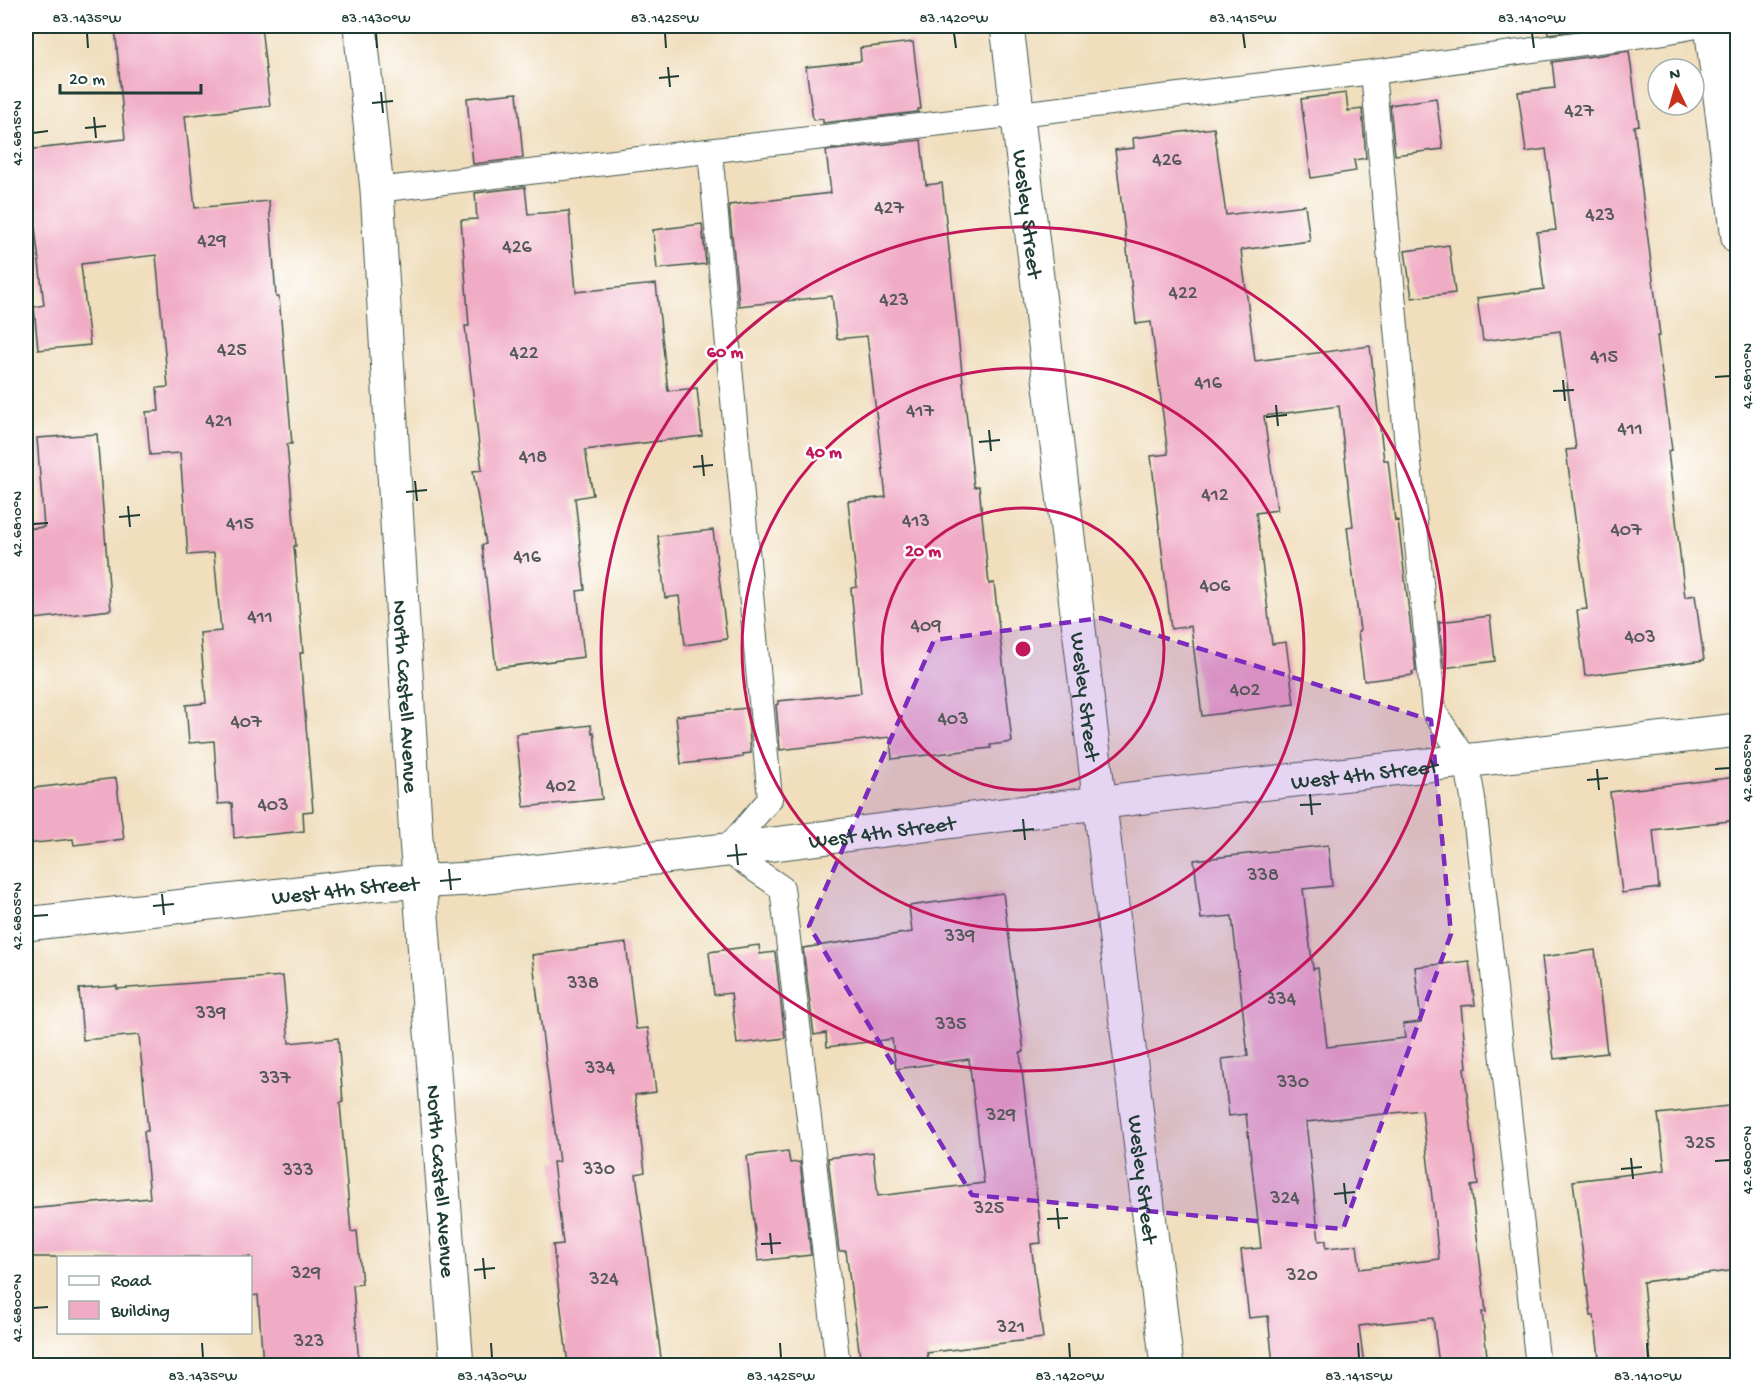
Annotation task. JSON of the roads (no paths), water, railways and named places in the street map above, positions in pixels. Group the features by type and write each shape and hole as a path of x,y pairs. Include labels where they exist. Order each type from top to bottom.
{"street":[{"name":"North Castell Avenue","path":"360,26 377,190 420,882 456,1365"},
{"name":"Wesley Street","path":"1007,26 1167,1365"},
{"path":"1711,26 1737,238"},
{"name":"West 4th Street","path":"26,924 376,884 469,879 726,850 1100,803 1737,730"}],"lane":[{"path":"377,190 1373,72 1697,26"},
{"path":"1373,72 1434,712 1467,760 1538,1365"},
{"path":"710,151 770,799 726,850 782,888 838,1365"}]}
